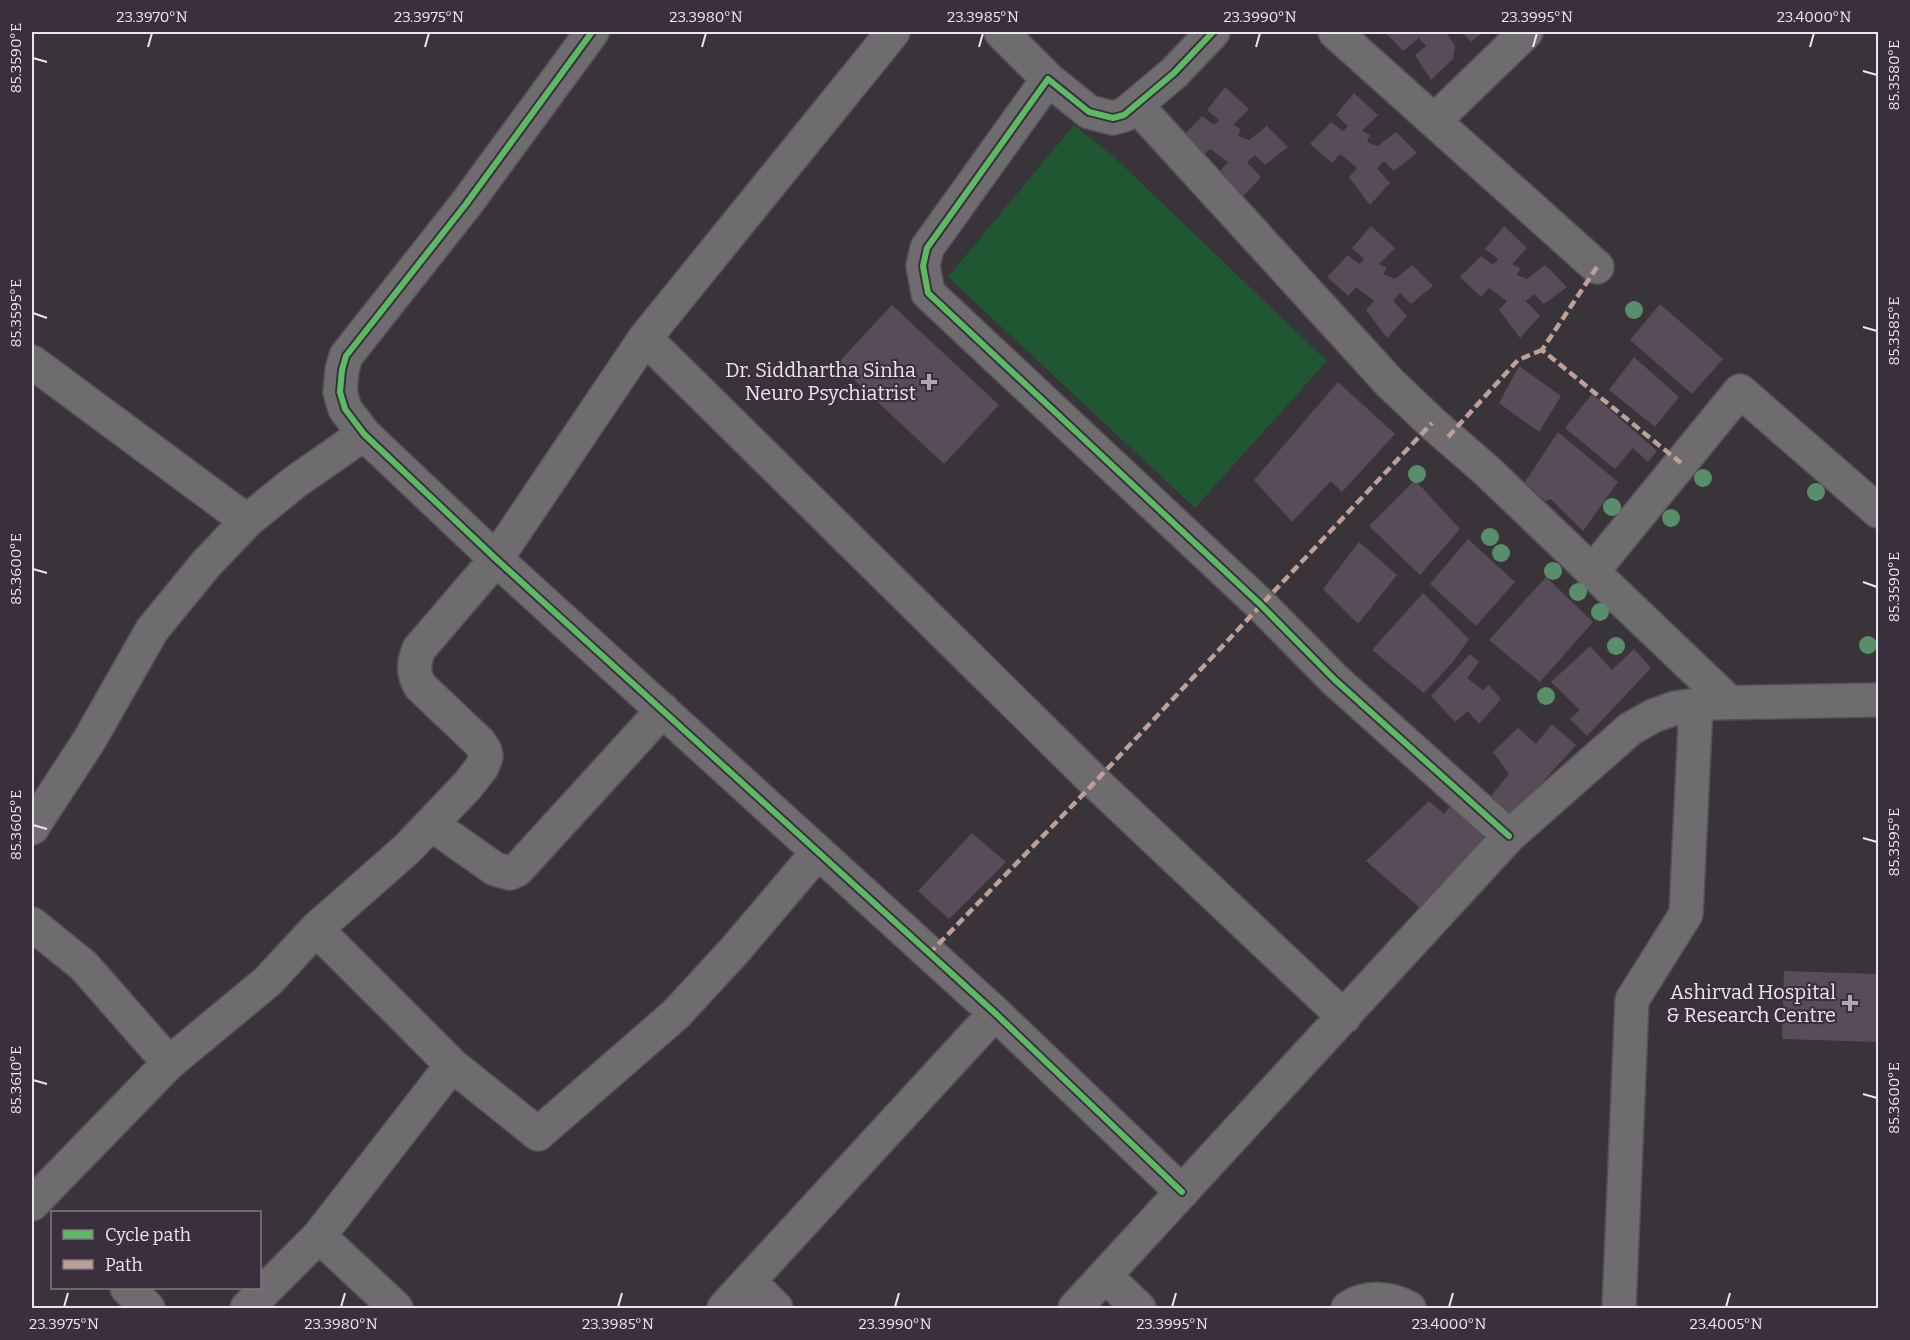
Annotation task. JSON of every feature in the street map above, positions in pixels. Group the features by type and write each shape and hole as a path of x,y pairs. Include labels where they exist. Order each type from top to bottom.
{"street":[{"path":"592,32 466,204 346,356 340,392 345,409 364,434 496,559 994,1013 1182,1192"},
{"path":"42,1204 170,1063 268,981 316,929 407,849 468,785 482,767 486,757 485,751 473,736 420,686 413,666 416,657 428,638 496,559 645,338 893,32"},
{"path":"1001,32 1048,79 1089,112 1113,118 1124,116 1137,106 1174,73 1213,32"},
{"path":"1335,32 1597,267"},
{"path":"1434,121 1526,32"},
{"path":"1048,79 927,248 923,267 928,293 1261,605 1335,680 1509,836"},
{"path":"1137,106 1390,383 1729,702"},
{"path":"645,338 1086,774 1344,1017"},
{"path":"32,362 247,521"},
{"path":"1592,572 1740,391 1878,511"},
{"path":"32,828 90,739 152,630 206,564 247,521 295,482 364,434"},
{"path":"1075,1308 1509,836 1630,729 1653,716 1675,708 1696,705 1729,702 1878,700"},
{"path":"1619,1308 1632,1000 1686,914 1696,705"},
{"path":"431,824 495,869 510,873 517,870 663,710"},
{"path":"316,929 452,1065 538,1134 676,1014 735,950 818,852"},
{"path":"32,924 84,966 170,1063"},
{"path":"724,1308 994,1013"},
{"path":"247,1308 319,1236 452,1065"},
{"path":"319,1236 396,1308"},
{"path":"1105,1276 1139,1308"},
{"path":"749,1281 777,1308"},
{"path":"129,1289 148,1308"},
{"path":"1348,1308 1358,1302 1381,1299 1409,1308"}],"green space":[{"path":"1074,125 1113,156 1327,361 1195,508 948,277"}],"building":[{"path":"1385,32 1446,32 1455,46 1453,59 1431,80 1415,55 1426,46 1419,38 1403,51"},
{"path":"1462,32 1483,32 1471,42"},
{"path":"1225,87 1249,109 1233,125 1241,129 1238,136 1249,140 1267,126 1288,147 1265,165 1255,155 1247,162 1261,177 1241,199 1220,171 1228,162 1210,149 1202,157 1181,138 1202,116 1214,125 1219,120 1207,110"},
{"path":"1354,93 1378,115 1362,131 1370,135 1367,142 1378,146 1396,132 1417,153 1394,171 1384,161 1377,168 1390,183 1370,205 1349,177 1357,168 1340,154 1332,163 1310,144 1331,122 1343,131 1348,126 1336,115"},
{"path":"1371,226 1395,248 1379,264 1387,268 1383,274 1395,279 1412,265 1433,286 1411,304 1400,293 1393,301 1407,316 1387,338 1366,310 1374,301 1356,287 1348,296 1327,277 1348,255 1359,264 1364,259 1352,248"},
{"path":"1504,226 1527,248 1512,264 1520,268 1517,275 1527,279 1545,265 1567,287 1544,304 1534,294 1526,301 1540,316 1520,338 1499,310 1507,301 1489,288 1481,297 1460,277 1481,256 1493,265 1498,259 1485,249"},
{"path":"1660,304 1723,359 1692,394 1630,340"},
{"path":"892,305 999,405 944,464 837,364"},
{"path":"1634,357 1679,397 1655,427 1609,390"},
{"path":"1519,366 1561,396 1539,432 1499,403"},
{"path":"1338,382 1395,434 1342,492 1331,481 1292,522 1254,480"},
{"path":"1592,394 1657,451 1648,462 1633,448 1615,469 1565,428"},
{"path":"1558,432 1618,482 1583,531 1551,499 1545,501 1525,482"},
{"path":"1415,480 1460,529 1420,575 1369,526"},
{"path":"1468,539 1515,582 1476,626 1430,584"},
{"path":"1359,542 1397,575 1358,624 1323,589"},
{"path":"1546,577 1593,622 1540,682 1489,640"},
{"path":"1423,593 1469,639 1452,663 1424,693 1372,650"},
{"path":"1590,646 1612,670 1634,649 1651,668 1587,736 1570,719 1580,710 1551,682"},
{"path":"1470,654 1479,662 1467,678 1483,690 1489,685 1501,699 1479,724 1468,711 1455,722 1431,696"},
{"path":"1552,724 1576,745 1512,816 1491,796 1509,774 1493,752 1518,728 1536,744"},
{"path":"1429,801 1444,814 1452,804 1486,840 1427,914 1366,861"},
{"path":"972,833 1006,862 949,919 918,891"},
{"path":"1784,971 1878,974 1878,1042 1782,1039"}],"marked path":[{"path":"1597,267 1542,350 1681,463"},
{"path":"1448,437 1518,360 1542,350"},
{"path":"929,954 1095,782 1432,423"}],"cycle path":[{"path":"592,32 466,204 346,356 340,392 345,409 364,434 496,559 995,1013 1182,1192"},
{"path":"1213,32 1174,73 1124,115 1113,118 1089,112 1048,79 927,248 923,266 928,293 1261,605 1335,680 1509,836"}],"place":[{"name":"Dr. Siddhartha Sinha Neuro Psychiatrist","path":"929,382"},
{"name":"Ashirvad Hospital & Research Centre","path":"1850,1003"}]}
